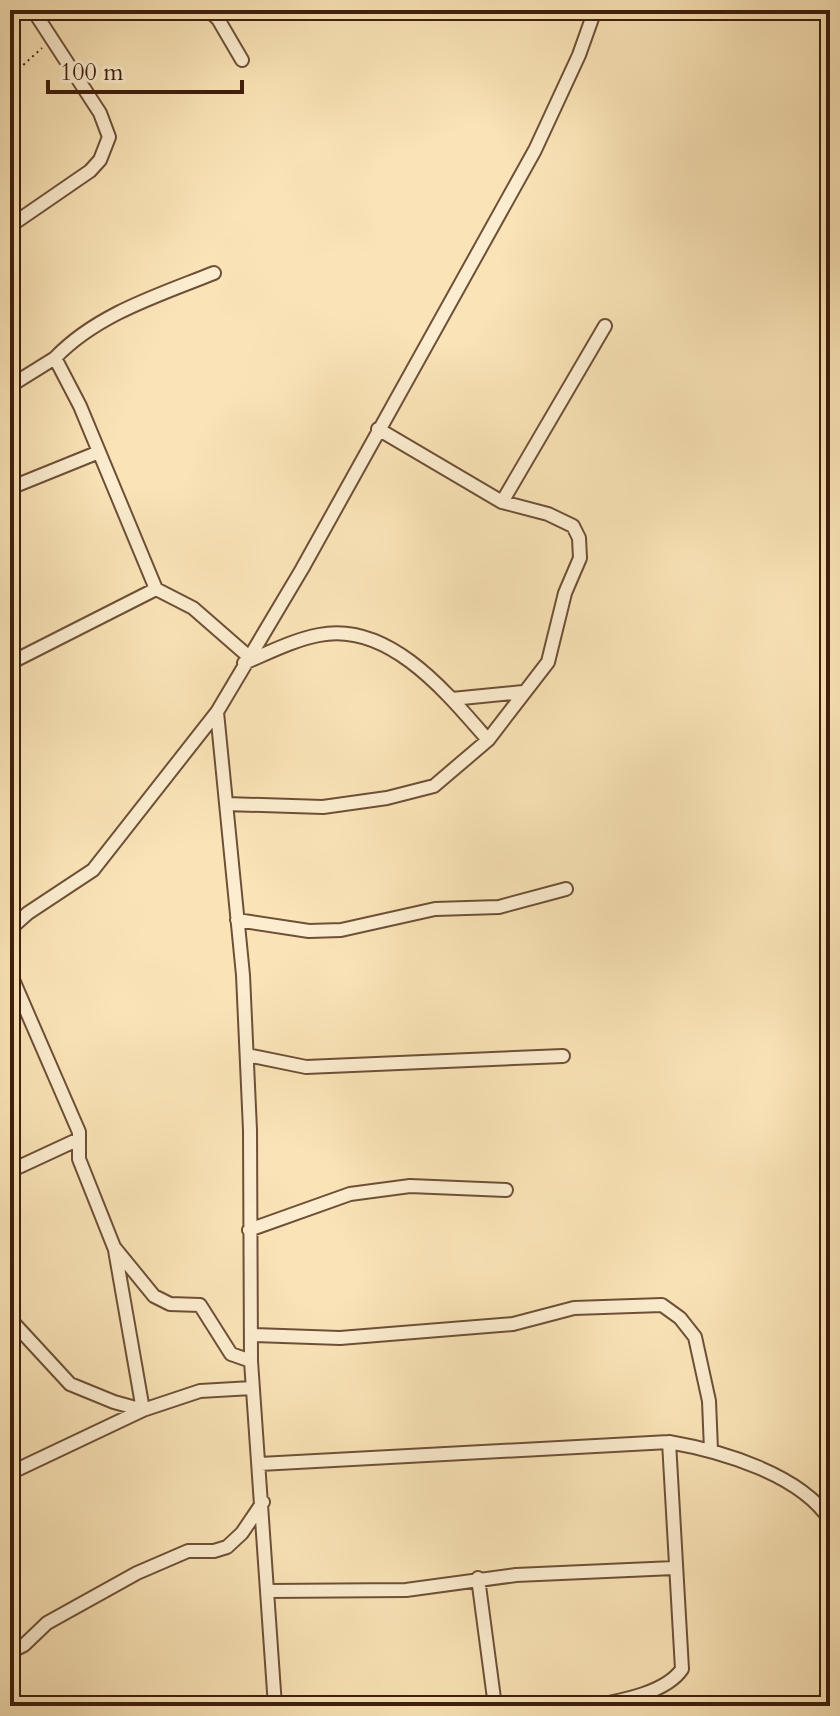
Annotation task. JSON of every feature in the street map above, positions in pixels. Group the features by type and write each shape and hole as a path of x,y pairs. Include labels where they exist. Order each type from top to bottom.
{"street":[{"path":"10,226 90,171 106,149 107,126 33,10"},
{"path":"208,10 218,19 242,60"},
{"path":"10,929 28,913 93,870 217,712 302,569 535,150 579,55 595,10"},
{"path":"10,386 112,316 214,273"},
{"path":"502,502 605,326"},
{"path":"55,358 80,406 156,589 193,608 246,660"},
{"path":"226,804 323,807 387,798 434,786 488,740 539,675 554,646 565,593 580,558 579,538 573,526 548,514 502,502 378,429"},
{"path":"10,488 99,452"},
{"path":"10,663 156,589"},
{"path":"246,660 317,635 352,633 408,660 452,699 488,740"},
{"path":"452,699 523,692"},
{"path":"217,712 247,1055 252,1388 263,1502 275,1706"},
{"path":"237,920 309,931 341,930 435,909 499,907 566,889"},
{"path":"10,918 28,913"},
{"path":"10,973 79,1139 79,1159 114,1247 143,1410"},
{"path":"247,1055 306,1067 563,1056"},
{"path":"10,1171 79,1139"},
{"path":"249,1230 350,1194 410,1186 506,1190"},
{"path":"114,1247 154,1296 170,1304 200,1305 231,1354 251,1361"},
{"path":"251,1335 340,1338 513,1324 574,1308 662,1305 680,1318 695,1337 709,1401 711,1450"},
{"path":"11,1327 70,1384 143,1410"},
{"path":"10,1473 143,1410 200,1391 252,1388"},
{"path":"593,1706 635,1697 680,1673 680,1604 674,1568 669,1442"},
{"path":"260,1464 669,1442 711,1450 753,1465 825,1506 830,1520"},
{"path":"10,1652 24,1645 47,1623 137,1573 188,1551 214,1551 227,1547 242,1533 263,1502"},
{"path":"268,1591 406,1590 478,1578 674,1568"},
{"path":"478,1578 495,1706"}],"path":[{"path":"10,77 52,39"}]}
